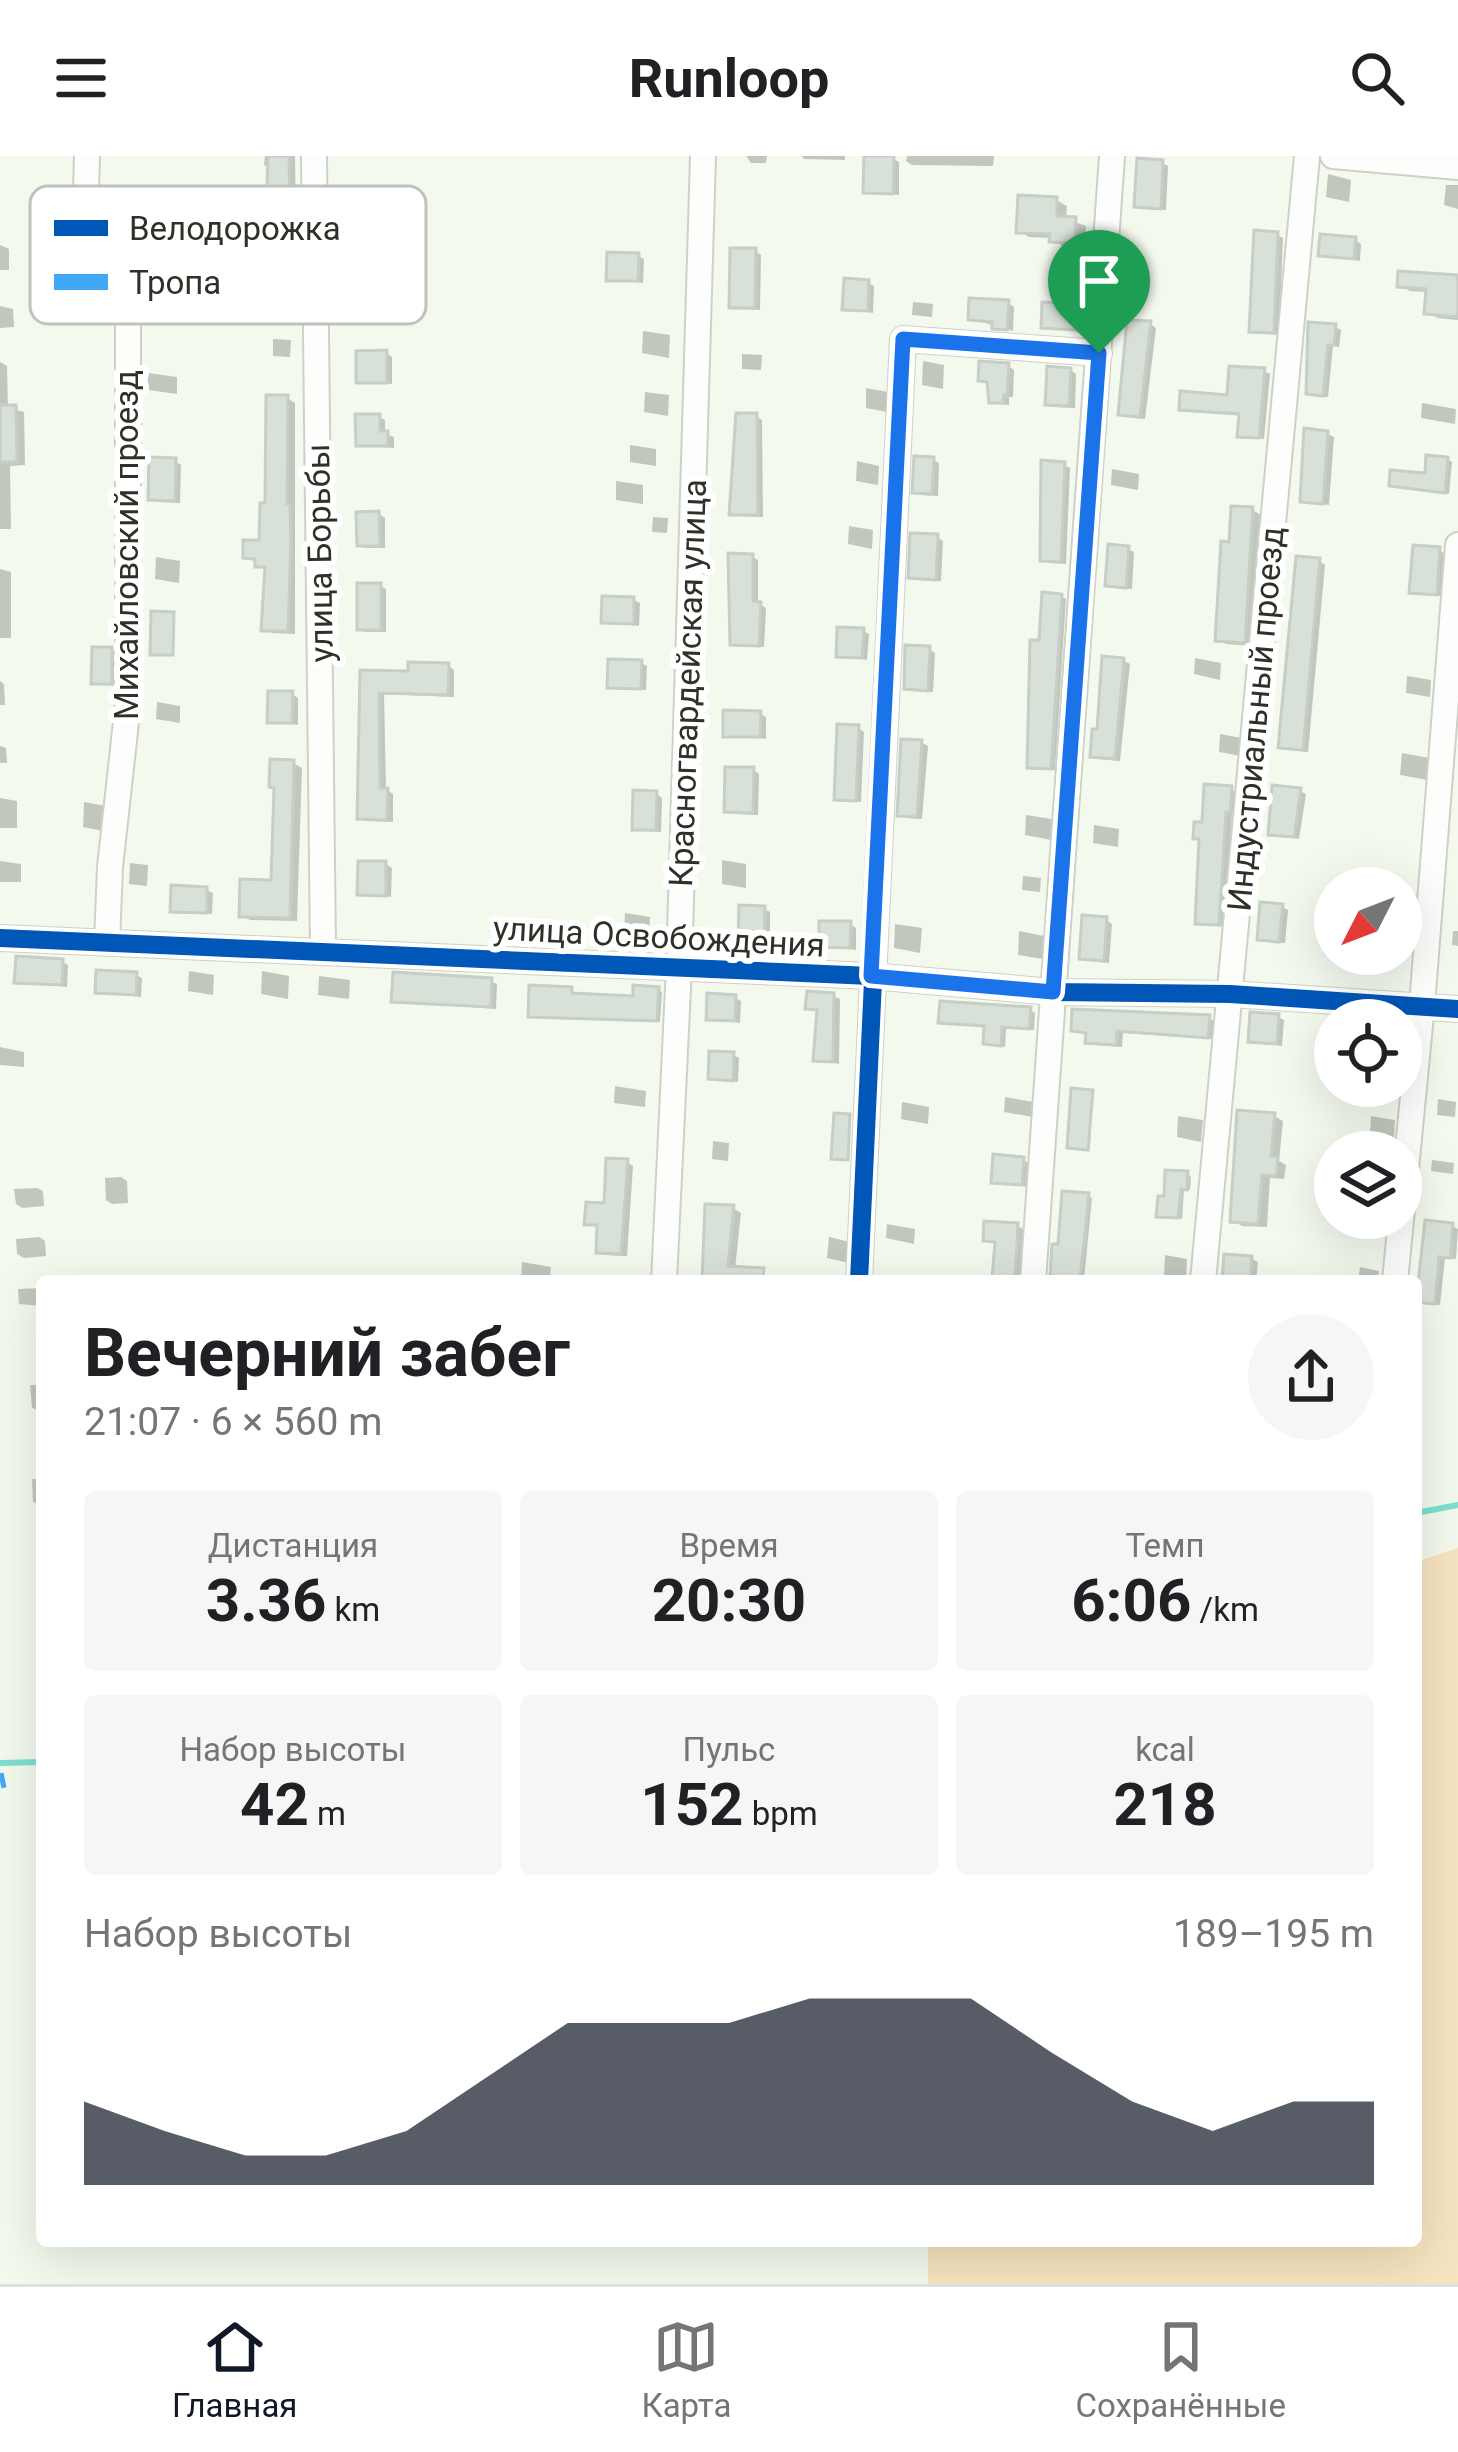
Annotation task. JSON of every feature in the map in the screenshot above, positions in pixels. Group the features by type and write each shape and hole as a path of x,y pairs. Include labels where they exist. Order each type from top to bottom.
{"street":[{"name":"Михайловский проезд","path":"86,186 87,156"},
{"name":"улица Борьбы","path":"314,156 314,186"},
{"name":"Красногвардейская улица","path":"664,1275 679,967 703,156"},
{"path":"1033,1275 1112,156"},
{"name":"Индустриальный проезд","path":"1204,1275 1307,156"},
{"path":"1333,156 1458,166"},
{"name":"Михайловский проезд","path":"107,943 110,867 128,704 128,324"},
{"name":"улица Борьбы","path":"316,324 323,950"},
{"path":"859,1275 903,339 1099,353"},
{"path":"1422,1005 1458,545"},
{"name":"улица Освобождения","path":"0,938 871,976 1053,992 1317,999"},
{"name":"улица Освобождения","path":"1422,1005 1458,1009"},
{"path":"1396,1275 1412,1107"}],"shaded area":[{"path":"1458,1548 1458,2284 928,2284 928,2247 1422,2247 1422,1560"}],"building":[{"path":"268,156 289,156 289,186 267,186"},
{"path":"864,156 894,156 893,194 863,193"},
{"path":"1137,158 1163,160 1161,209 1134,207"},
{"path":"1018,195 1057,197 1057,216 1076,217 1075,243 1049,242 1050,234 1016,233"},
{"path":"1254,230 1278,232 1274,333 1249,332"},
{"path":"1320,234 1356,237 1354,259 1318,256"},
{"path":"730,248 756,248 755,308 729,308"},
{"path":"607,252 639,253 638,281 606,281"},
{"path":"1398,271 1458,275 1458,317 1424,314 1426,289 1397,287"},
{"path":"844,278 869,280 868,311 842,310"},
{"path":"969,298 1009,300 1007,330 992,329 992,322 968,320"},
{"path":"1042,302 1076,304 1075,330 1041,328"},
{"path":"1127,320 1151,321 1140,417 1118,415"},
{"path":"1308,322 1336,324 1334,345 1328,345 1323,396 1306,394"},
{"path":"387,350 387,383 356,383 356,351"},
{"path":"979,361 1009,363 1003,403 989,403 987,382 978,381"},
{"path":"1047,366 1071,368 1069,406 1045,405"},
{"path":"1229,366 1265,368 1259,438 1237,437 1239,414 1179,410 1180,391 1227,395"},
{"path":"266,395 288,395 288,631 261,631 265,567 255,567 255,559 243,558 243,540 259,540 260,503 265,503"},
{"path":"0,405 16,405 17,462 0,462"},
{"path":"736,413 757,413 758,515 729,515"},
{"path":"355,414 380,414 380,431 388,431 388,446 356,446"},
{"path":"1304,428 1328,431 1323,504 1300,502"},
{"path":"1426,455 1448,457 1445,493 1389,486 1390,470 1425,473"},
{"path":"914,456 934,457 932,494 912,493"},
{"path":"149,457 176,458 175,501 148,500"},
{"path":"1041,460 1065,462 1061,562 1040,561"},
{"path":"1231,506 1253,507 1245,643 1215,641 1221,541 1229,542"},
{"path":"379,511 380,546 357,546 356,512"},
{"path":"910,533 938,534 936,580 908,578"},
{"path":"1108,544 1129,546 1126,588 1105,586"},
{"path":"1413,545 1440,547 1437,595 1409,593"},
{"path":"728,553 753,554 753,601 761,602 759,646 730,645"},
{"path":"1296,556 1320,558 1303,750 1278,748"},
{"path":"357,583 381,583 381,630 357,630"},
{"path":"1042,592 1062,594 1051,769 1027,768 1030,640 1039,640"},
{"path":"602,596 634,597 634,624 601,623"},
{"path":"151,611 174,612 173,655 150,655"},
{"path":"837,627 864,628 862,658 836,657"},
{"path":"905,645 930,646 928,691 904,689"},
{"path":"92,647 112,647 112,684 91,684"},
{"path":"1102,656 1124,658 1115,759 1090,757 1092,729 1097,729"},
{"path":"608,659 642,660 641,689 607,688"},
{"path":"408,662 449,663 448,695 379,693 380,788 388,788 387,820 357,819 360,670 408,671"},
{"path":"268,691 293,691 292,723 267,723"},
{"path":"723,710 761,711 760,737 723,737"},
{"path":"837,724 859,725 856,801 834,800"},
{"path":"901,739 922,740 917,817 897,816"},
{"path":"270,759 294,760 290,918 239,917 240,879 271,880 274,788 269,787"},
{"path":"725,767 754,767 753,813 724,812"},
{"path":"1204,784 1232,786 1219,925 1195,924 1199,839 1193,839 1194,822 1202,822"},
{"path":"1272,785 1301,788 1294,837 1268,835"},
{"path":"633,790 657,791 656,830 632,830"},
{"path":"358,861 386,861 386,896 357,895"},
{"path":"171,885 207,887 207,913 170,912"},
{"path":"1260,902 1283,904 1279,942 1257,940"},
{"path":"739,905 765,906 764,940 738,939"},
{"path":"1082,915 1107,917 1104,961 1079,959"},
{"path":"819,921 851,921 850,948 819,947"},
{"path":"16,956 63,959 62,985 14,983"},
{"path":"96,970 137,972 136,995 95,993"},
{"path":"393,972 492,978 491,1007 391,1002"},
{"path":"529,985 633,996 633,985 659,987 657,1021 528,1017"},
{"path":"807,991 834,993 833,1062 813,1061 817,1010 805,1009"},
{"path":"707,993 736,995 735,1021 706,1020"},
{"path":"940,1001 1031,1007 1029,1029 1002,1027 1001,1046 983,1044 984,1026 938,1023"},
{"path":"1072,1009 1210,1015 1208,1038 1117,1031 1116,1045 1085,1043 1086,1033 1071,1031"},
{"path":"1250,1012 1279,1014 1277,1044 1248,1042"},
{"path":"709,1051 734,1052 733,1081 708,1079"},
{"path":"1071,1088 1093,1090 1088,1150 1067,1148"},
{"path":"1237,1110 1275,1113 1271,1156 1278,1157 1276,1176 1262,1175 1258,1224 1230,1222"},
{"path":"834,1113 850,1114 848,1160 831,1159"},
{"path":"993,1154 1024,1157 1022,1185 991,1183"},
{"path":"606,1158 628,1159 621,1254 596,1253 597,1225 584,1225 586,1202 604,1203"},
{"path":"1165,1170 1188,1171 1178,1218 1156,1217 1158,1196 1164,1196"},
{"path":"1062,1191 1089,1193 1081,1275 1050,1275 1052,1244 1058,1244"},
{"path":"705,1204 734,1205 728,1266 764,1268 763,1275 702,1275"},
{"path":"1425,1220 1453,1223 1450,1258 1439,1257 1435,1304 1422,1303 1419,1275"},
{"path":"984,1221 1018,1223 1015,1275 992,1275 995,1242 983,1241"},
{"path":"1224,1254 1252,1256 1250,1275 1222,1275"}],"waterway":[{"path":"1422,1512 1458,1505"},
{"path":"0,1763 36,1762"}],"marked path":[{"path":"0,1781 5,1780"}],"cycle path":[{"path":"859,1275 903,339 1099,353"},
{"path":"0,938 871,976 1053,992 1230,994 1458,1009"}],"route":[{"path":"903,339 1099,353 1053,992 871,976 903,339"}]}
